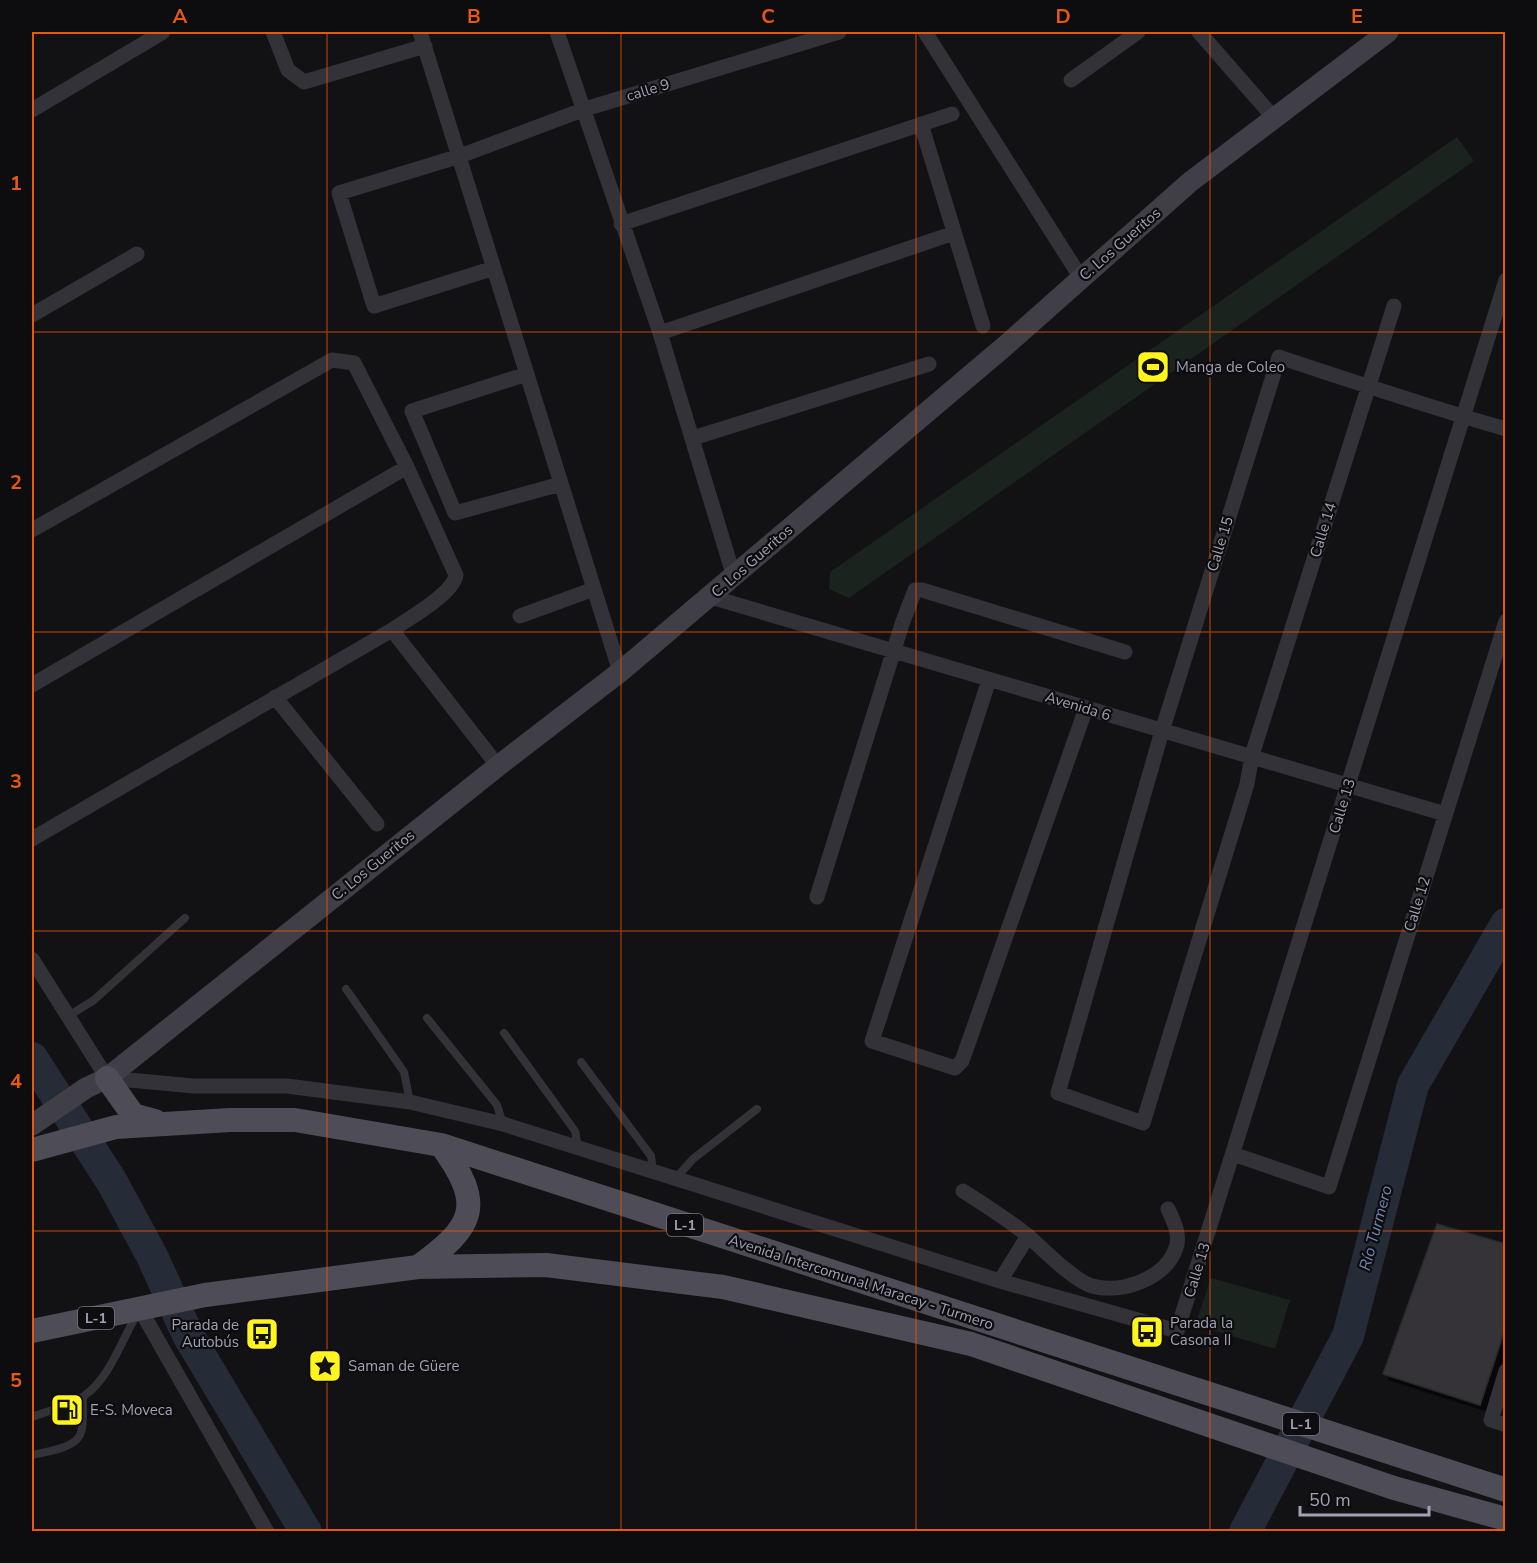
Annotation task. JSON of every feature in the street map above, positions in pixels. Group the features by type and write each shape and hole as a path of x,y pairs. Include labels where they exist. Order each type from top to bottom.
{"main road":[{"path":"96,1083 134,1115 160,1123"},
{"name":"Avenida Intercomunal Maracay - Turmero","path":"32,1150 116,1127 160,1123 295,1120 441,1145 1506,1491"},
{"path":"418,1267 447,1246 467,1219 470,1195 457,1167 441,1145"},
{"name":"Avenida Intercomunal Maracay - Turmero","path":"32,1331 205,1295 418,1267 546,1264 723,1287 971,1344 1348,1472 1506,1519"}],"street":[{"path":"32,110 163,32"},
{"path":"273,32 288,70 304,82 423,39 620,672"},
{"path":"557,32 660,333 734,577"},
{"name":"calle 9","path":"494,268 374,306 339,193 459,156 585,109 839,32"},
{"path":"925,32 1081,278"},
{"path":"1071,80 1138,32"},
{"path":"1199,32 1275,119"},
{"name":"C. Los Gueritos","path":"35,1123 96,1083 620,672 711,597 1190,182 1388,32"},
{"path":"621,224 952,114"},
{"path":"921,124 982,326"},
{"path":"660,333 954,233"},
{"path":"32,315 137,254"},
{"name":"Calle 13","path":"1000,1281 1177,1331 1506,280"},
{"name":"Calle 14","path":"1252,755 1394,306"},
{"name":"Calle 15","path":"1252,755 1247,784 1143,1123 1058,1093 1162,731 1279,357 1368,386"},
{"path":"32,530 332,360 354,363 407,467 456,575 455,583 440,596 392,630 32,839"},
{"path":"693,438 928,364"},
{"path":"527,374 412,411 455,513 561,484"},
{"path":"1368,386 1506,429"},
{"path":"32,685 407,467"},
{"path":"520,616 594,589"},
{"path":"817,897 893,651 911,595 915,590 922,590 1125,652"},
{"name":"Avenida 6","path":"711,597 1162,731 1252,755 1445,814"},
{"name":"Calle 12","path":"1233,1154 1329,1187 1506,621"},
{"path":"392,630 498,766"},
{"path":"989,680 872,1041 955,1068 962,1061 1086,708"},
{"path":"274,697 377,824"},
{"path":"32,959 66,1017 96,1083 288,1086 410,1102 503,1124 1000,1281 1028,1236"},
{"path":"963,1191 997,1212 1089,1286 1114,1289 1135,1284 1163,1269 1177,1247 1176,1227 1168,1209"},
{"path":"150,1306 267,1532"},
{"path":"1504,1424 1491,1420 1506,1371"}],"lane":[{"path":"66,1017 94,1000 185,918"},
{"path":"346,989 404,1071 410,1102"},
{"path":"427,1018 497,1105 503,1124"},
{"path":"504,1033 575,1131 579,1148"},
{"path":"581,1062 651,1156 653,1171"},
{"path":"675,1179 693,1159 757,1108"},
{"path":"32,1417 83,1397 93,1387 150,1306"},
{"path":"32,1455 75,1441 81,1435 83,1397"}],"shaded area":[{"name":"Manga de Coleo","path":"1457,137 1474,161 849,598 829,589 830,572"},
{"path":"1211,1278 1290,1300 1275,1349 1195,1325"}],"building":[{"path":"1437,1224 1506,1244 1506,1326 1480,1405 1383,1374"}],"waterway":[{"name":"Río Turmero","path":"1245,1532 1348,1336 1413,1085 1506,924"},
{"path":"32,1058 112,1182 152,1256 188,1335 306,1532"}],"place":[{"name":"Manga de Coleo","path":"1153,367"},
{"name":"Parada la Casona II","path":"1147,1332"},
{"name":"Parada de Autobús","path":"262,1334"},
{"name":"Saman de Güere","path":"325,1366"},
{"name":"E-S. Moveca","path":"67,1410"}]}
